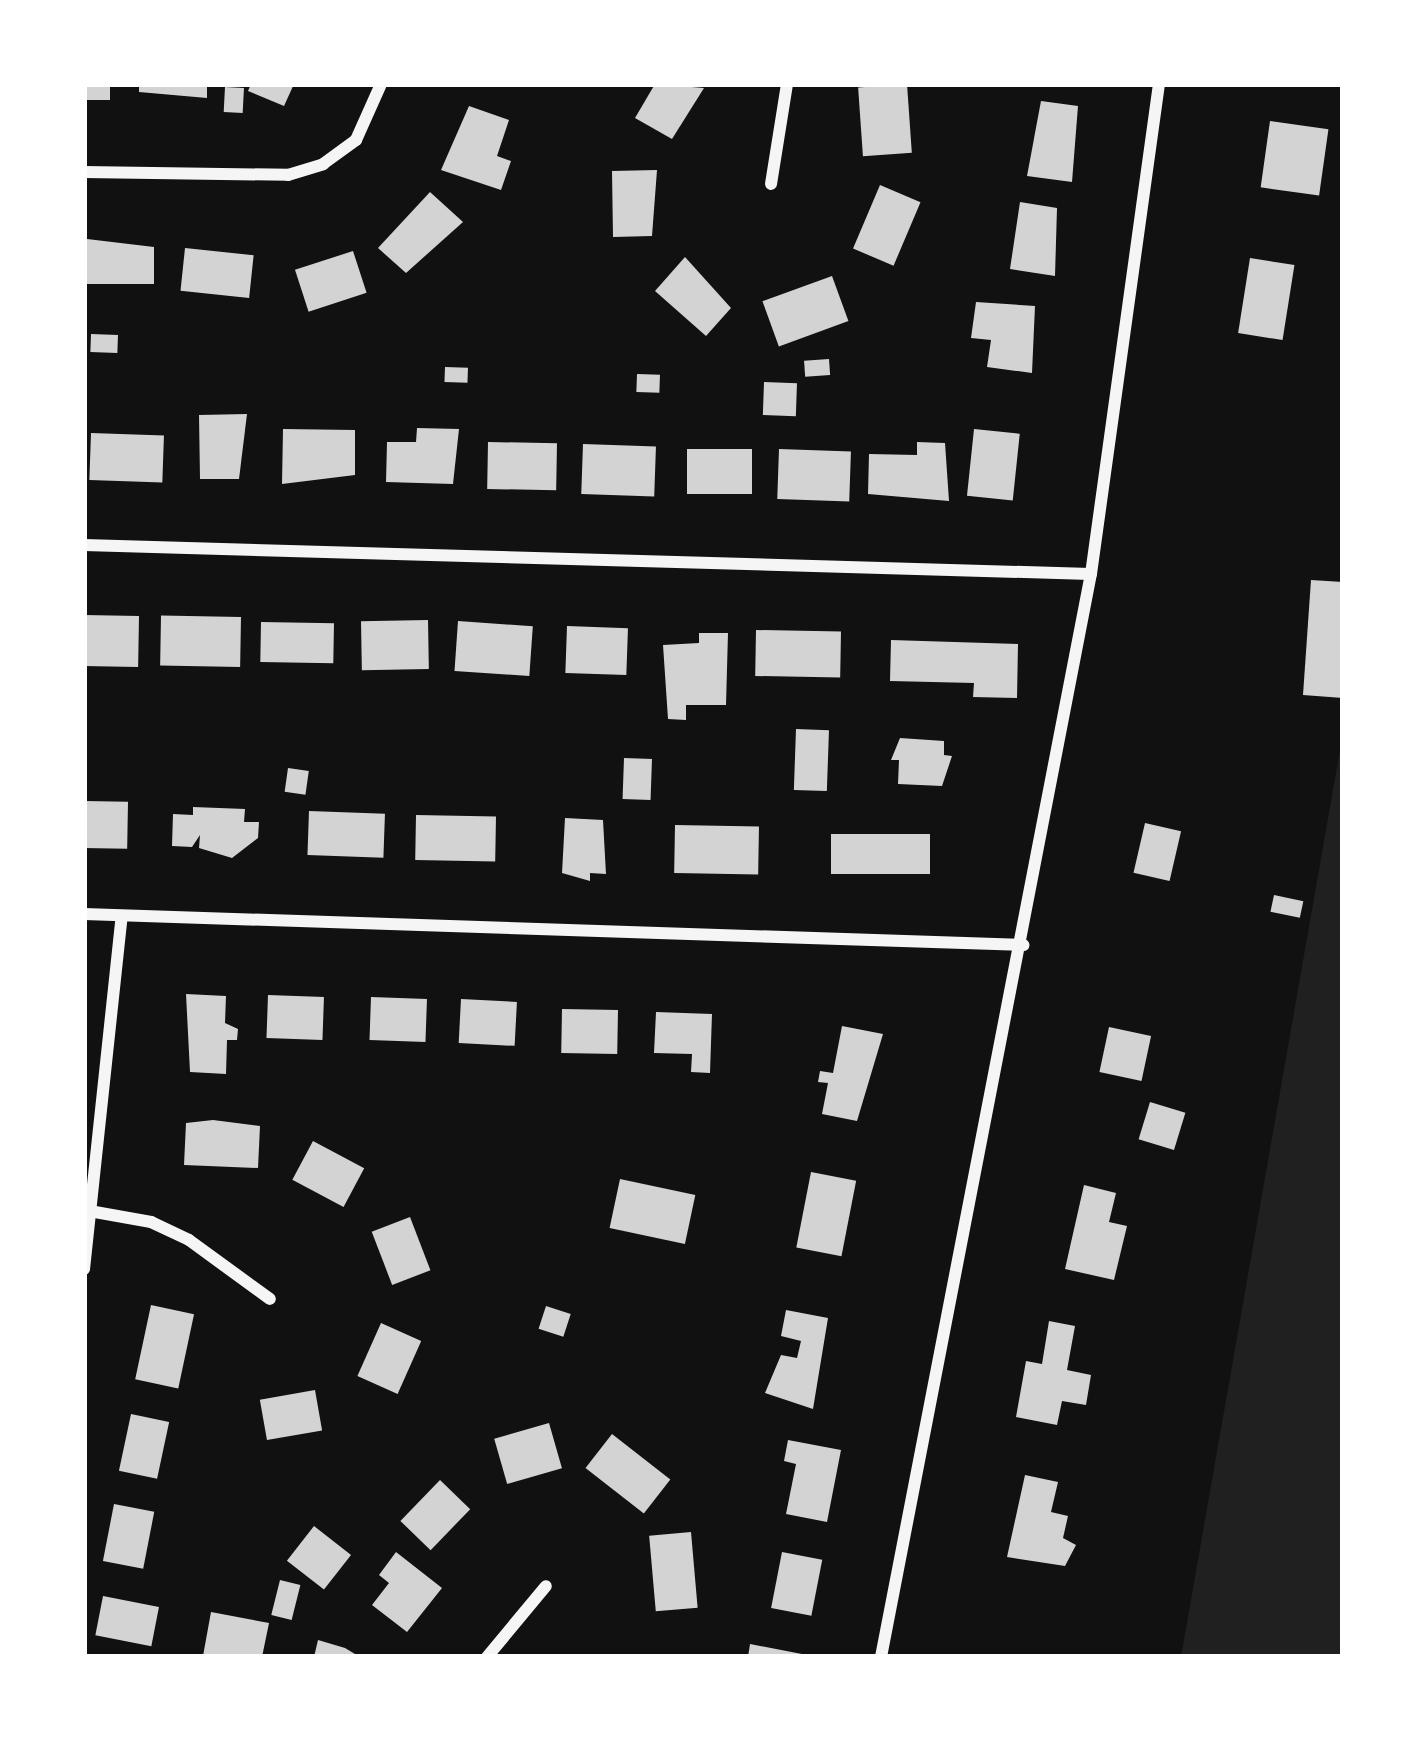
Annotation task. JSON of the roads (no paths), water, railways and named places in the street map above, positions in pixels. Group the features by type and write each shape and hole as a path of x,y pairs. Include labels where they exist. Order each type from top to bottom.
{"street":[{"path":"84,172 289,175 323,164 356,140 381,84"},
{"path":"771,184 788,84"},
{"path":"881,1657 1023,945 1091,574 1159,84"},
{"path":"84,545 1091,574"},
{"path":"84,914 1023,945"},
{"path":"84,1269 95,1212 122,916"},
{"path":"95,1212 151,1222 189,1240 270,1299"},
{"path":"488,1657 546,1586"}]}
